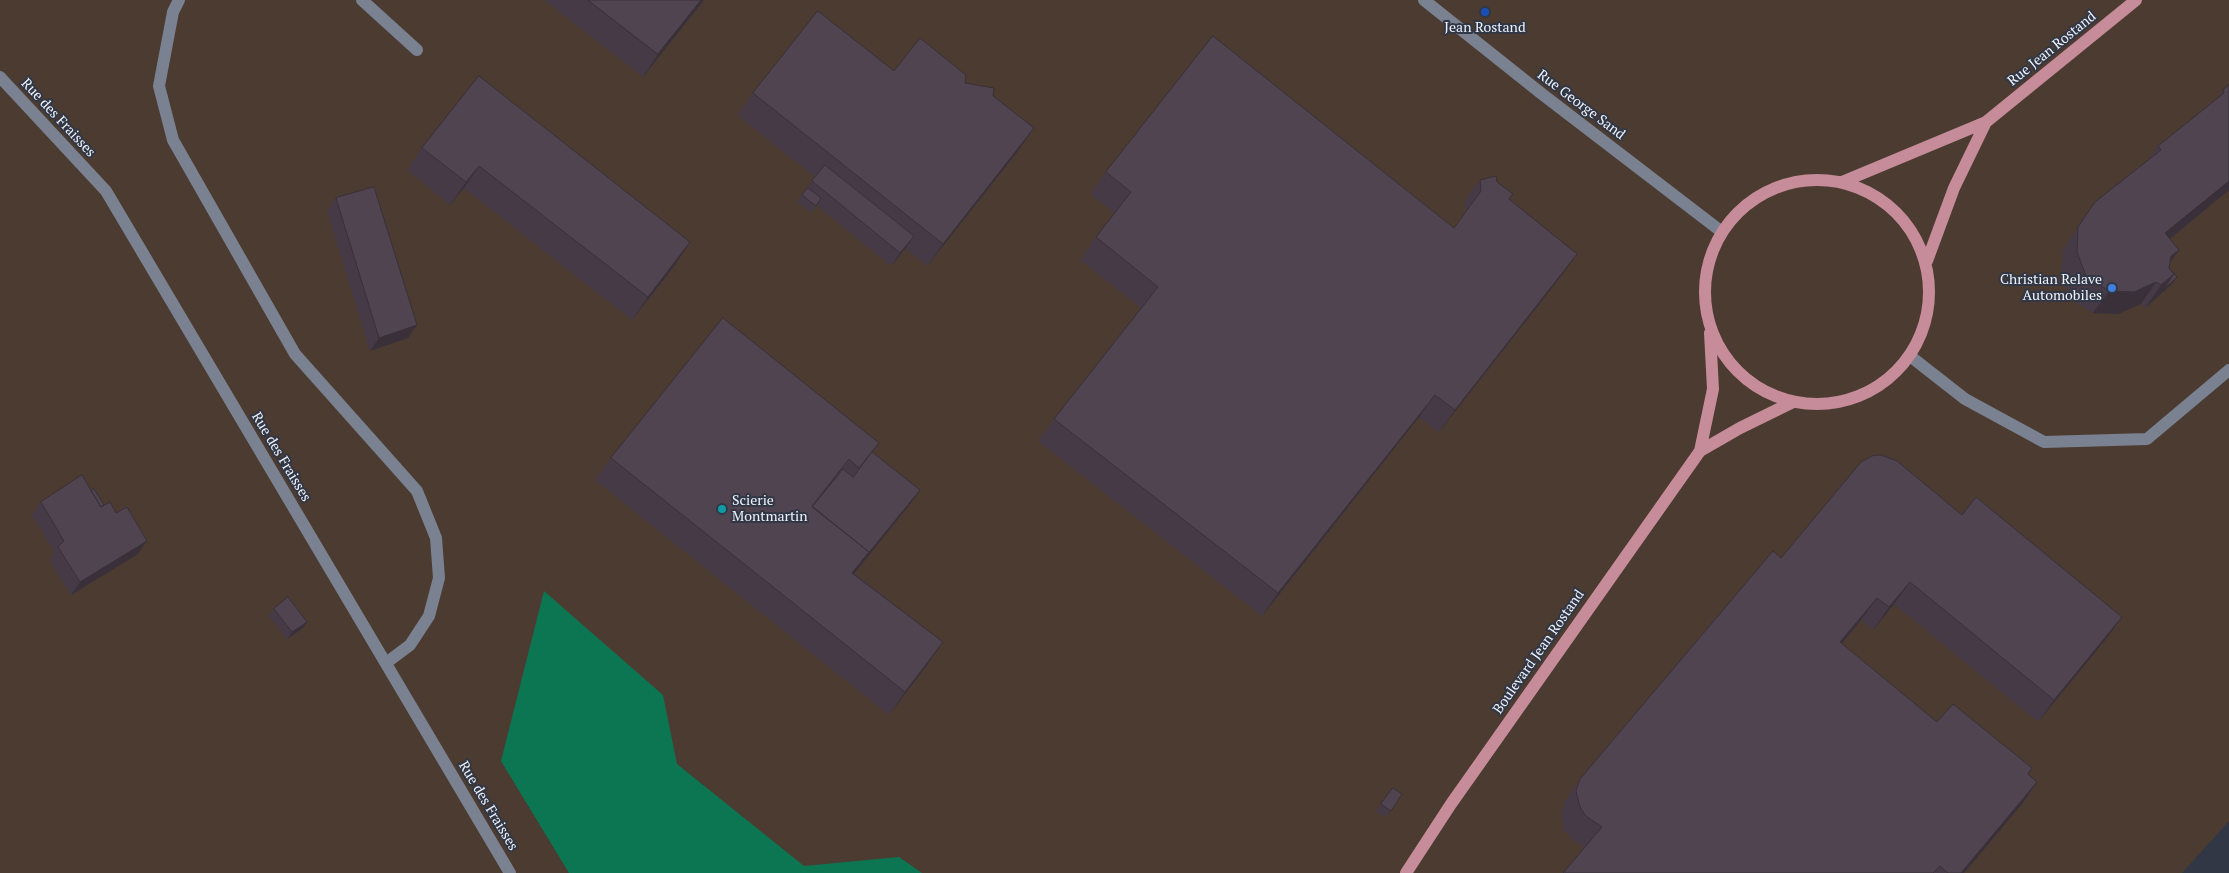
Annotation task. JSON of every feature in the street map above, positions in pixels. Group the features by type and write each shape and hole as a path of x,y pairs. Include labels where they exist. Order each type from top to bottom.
{"main road":[{"name":"Rue Jean Rostand","path":"1986,122 2136,0"},
{"path":"1842,182 1986,122"},
{"path":"1926,262 1954,188 1986,122"},
{"path":"1700,451 1713,389 1710,328 1704,295 1708,262 1722,232 1744,206 1774,188 1807,180 1842,182 1870,192 1895,210 1914,234 1926,262 1930,294 1925,327 1910,356 1887,380 1859,397 1826,404 1793,402 1766,392 1742,376 1723,354 1710,328"},
{"path":"1700,451 1740,428 1793,402"},
{"name":"Boulevard Jean Rostand","path":"1406,873 1451,804 1700,451"}],"street":[{"path":"179,0 173,12 159,86 173,140 295,354 417,490 436,538 439,578 429,616 410,645 386,663"},
{"path":"362,0 417,50"},
{"name":"Rue George Sand","path":"1424,0 1542,94 1722,232"},
{"name":"Rue des Fraisses","path":"0,77 106,191 510,873"},
{"path":"1910,356 1965,399 2044,442 2147,439 2229,370"}],"shaded area":[{"path":"0,0 2229,0 2229,821 2182,873 0,873"}],"green space":[{"path":"544,591 663,695 677,764 804,866 899,857 922,873 569,873 501,761"}],"building":[{"path":"588,0 701,0 658,54"},
{"path":"818,11 894,71 920,38 966,75 965,83 994,88 993,96 1034,128 943,244 753,93"},
{"path":"1213,36 1454,228 1481,191 1480,180 1496,176 1497,182 1513,194 1509,199 1577,254 1455,410 1435,395 1278,593 1054,419 1158,287 1096,237 1131,192 1106,172"},
{"path":"479,76 690,242 648,297 479,166 466,182 422,148"},
{"path":"2229,85 2229,181 2165,233 2179,250 2171,256 2169,268 2174,274 2161,285 2156,282 2134,292 2109,291 2086,276 2077,252 2078,227 2095,202 2161,150 2158,146 2224,93 2223,90"},
{"path":"825,165 914,236 900,253 812,181"},
{"path":"374,187 417,325 379,338 336,198"},
{"path":"808,188 821,198 816,206 802,195"},
{"path":"2169,268 2177,277 2163,290 2174,274"},
{"name":"Scierie Montmartin","path":"723,318 879,443 859,468 849,459 812,506 869,552 852,573 943,642 905,692 611,458"},
{"path":"872,452 920,490 862,561 869,552 812,507 843,469 853,477"},
{"path":"1881,455 1897,461 1962,515 1976,497 2122,617 2054,700 1910,582 1889,607 1877,598 1840,642 1937,722 1953,704 2032,768 2028,774 2037,782 1961,873 1948,873 1940,866 1933,873 1563,873 1602,827 1586,816 1580,807 1576,791 1580,779 1773,551 1781,558 1861,462 1872,456"},
{"path":"82,475 101,507 110,502 116,513 127,507 147,541 80,582 58,547 64,541 41,502"},
{"path":"94,489 104,505 101,507 91,491"},
{"path":"288,597 307,622 292,632 274,609"},
{"path":"1393,788 1402,794 1391,811 1381,804"}],"place":[{"name":"Jean Rostand","path":"1485,12"},
{"name":"Christian Relave Automobiles","path":"2112,288"},
{"name":"Scierie Montmartin","path":"722,509"}]}
